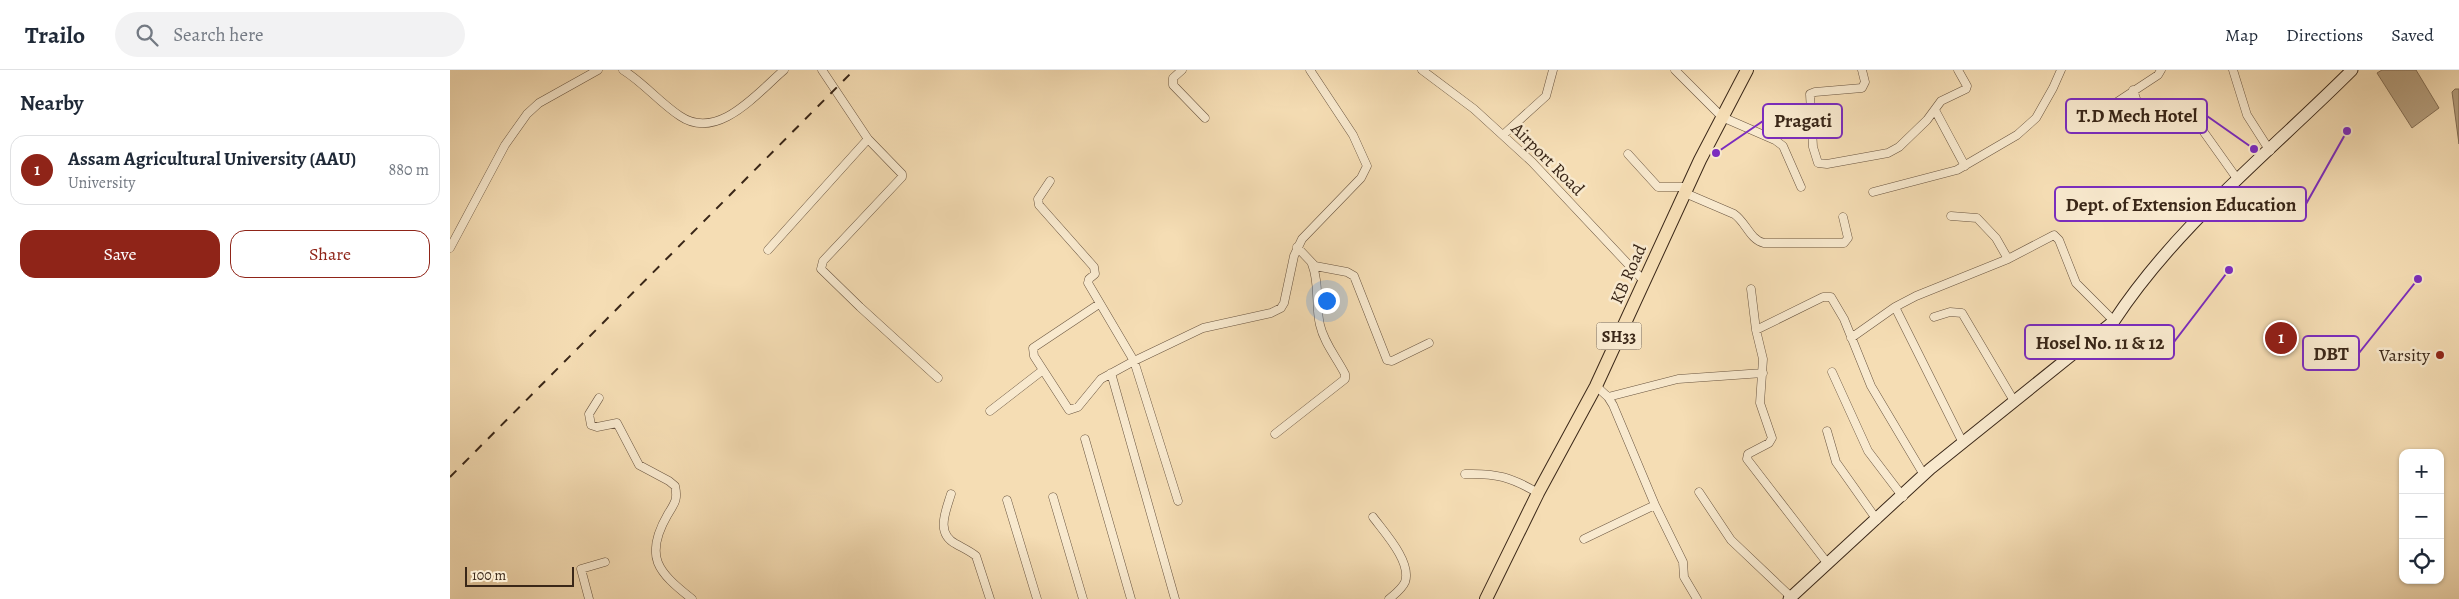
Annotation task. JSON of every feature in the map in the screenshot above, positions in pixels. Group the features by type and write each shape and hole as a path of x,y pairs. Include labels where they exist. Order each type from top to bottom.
{"main road":[{"name":"KB Road","path":"1486,599 1538,493 1596,386 1643,280 1686,190 1747,70"},
{"path":"1790,598 1924,475 2114,321 2131,296 2188,230 2352,70"}],"street":[{"path":"450,248 505,145 527,114 539,103 598,70"},
{"path":"623,70 681,117 705,124 715,122 737,110 784,70"},
{"path":"822,70 868,139 902,174 902,177 824,261 822,269 860,307 938,378"},
{"path":"1182,70 1173,78 1173,85 1205,118"},
{"path":"1099,304 1035,346 1032,352 1066,408 1072,410 1078,407 1095,384 1134,361 1203,328 1277,311 1284,303 1297,247 1308,231 1361,178 1367,166 1353,135 1310,70"},
{"name":"Airport Road","path":"1422,70 1474,109 1557,186 1643,280"},
{"path":"1503,135 1546,96 1553,70"},
{"path":"1675,70 1722,117 1780,143 1801,187"},
{"path":"1862,70 1865,82 1862,88 1814,92 1810,94 1813,147 1818,163 1827,164 1888,154 1899,147 1935,110 1941,101 1963,91 1967,86 1958,70"},
{"path":"1873,192 1949,173 1965,166 2018,134 2032,123 2053,88 2060,70"},
{"path":"2082,124 2158,75 2161,70"},
{"path":"2233,70 2247,115 2270,151"},
{"path":"2132,90 2142,116 2149,122 2176,113 2188,112 2191,114 2238,180"},
{"path":"1935,110 1965,166"},
{"path":"768,250 868,139"},
{"path":"1628,154 1658,188 1686,190 1734,214 1740,218 1756,240 1764,243 1844,243 1848,238 1843,217"},
{"path":"1050,181 1038,199 1038,205 1094,267 1095,274 1089,279 1088,283 1134,361 1178,501"},
{"path":"1951,216 1977,218 1996,238 2008,259"},
{"path":"1851,338 1895,307 1931,290 2008,259 2049,237 2056,236 2076,283 2114,321"},
{"path":"1297,247 1318,268 1347,272 1354,276 1387,360 1392,361 1429,343"},
{"path":"1275,434 1346,379 1322,330 1318,308 1318,284 1312,264"},
{"path":"1751,289 1756,330 1763,360 1760,403 1772,438 1769,443 1748,454 1747,459 1828,564"},
{"path":"1756,330 1829,296 1833,299 1844,319 1871,386 1924,475"},
{"path":"1895,307 1963,443"},
{"path":"1934,317 1950,312 1962,313 2014,401"},
{"path":"990,411 1043,370"},
{"path":"1832,372 1868,451 1903,496"},
{"path":"1111,373 1175,599"},
{"path":"1608,397 1678,379 1763,373"},
{"path":"1596,386 1608,397 1655,505 1683,562 1684,577 1697,599"},
{"path":"598,398 588,416 591,425 597,427 617,423 639,465 675,486 676,502 658,537 656,545 657,561 669,580 692,599"},
{"path":"1827,431 1836,462 1876,520"},
{"path":"1085,439 1131,599"},
{"path":"1465,474 1494,474 1510,478 1538,493"},
{"path":"1699,492 1730,540 1790,598"},
{"path":"951,494 943,520 945,533 951,542 976,556 990,599"},
{"path":"1053,497 1083,599"},
{"path":"1007,500 1037,599"},
{"path":"1584,539 1655,505"},
{"path":"1373,517 1397,550 1406,570 1405,582 1389,599"},
{"path":"589,599 581,569 605,562"}],"shaded area":[{"path":"2382,70 2416,70 2439,108 2412,128 2377,73"},
{"path":"2455,89 2459,89 2459,144 2452,92"}],"railway":[{"path":"450,477 854,70"}],"place":[{"name":"Dept. of Extension Education","path":"2347,131"},
{"name":"T.D Mech Hotel","path":"2254,149"},
{"name":"Pragati","path":"1716,153"},
{"name":"Hosel No. 11 & 12","path":"2229,270"},
{"name":"DBT","path":"2418,279"},
{"name":"Assam Agricultural University (AAU)","path":"2281,338"},
{"name":"Varsity","path":"2440,355"}]}
